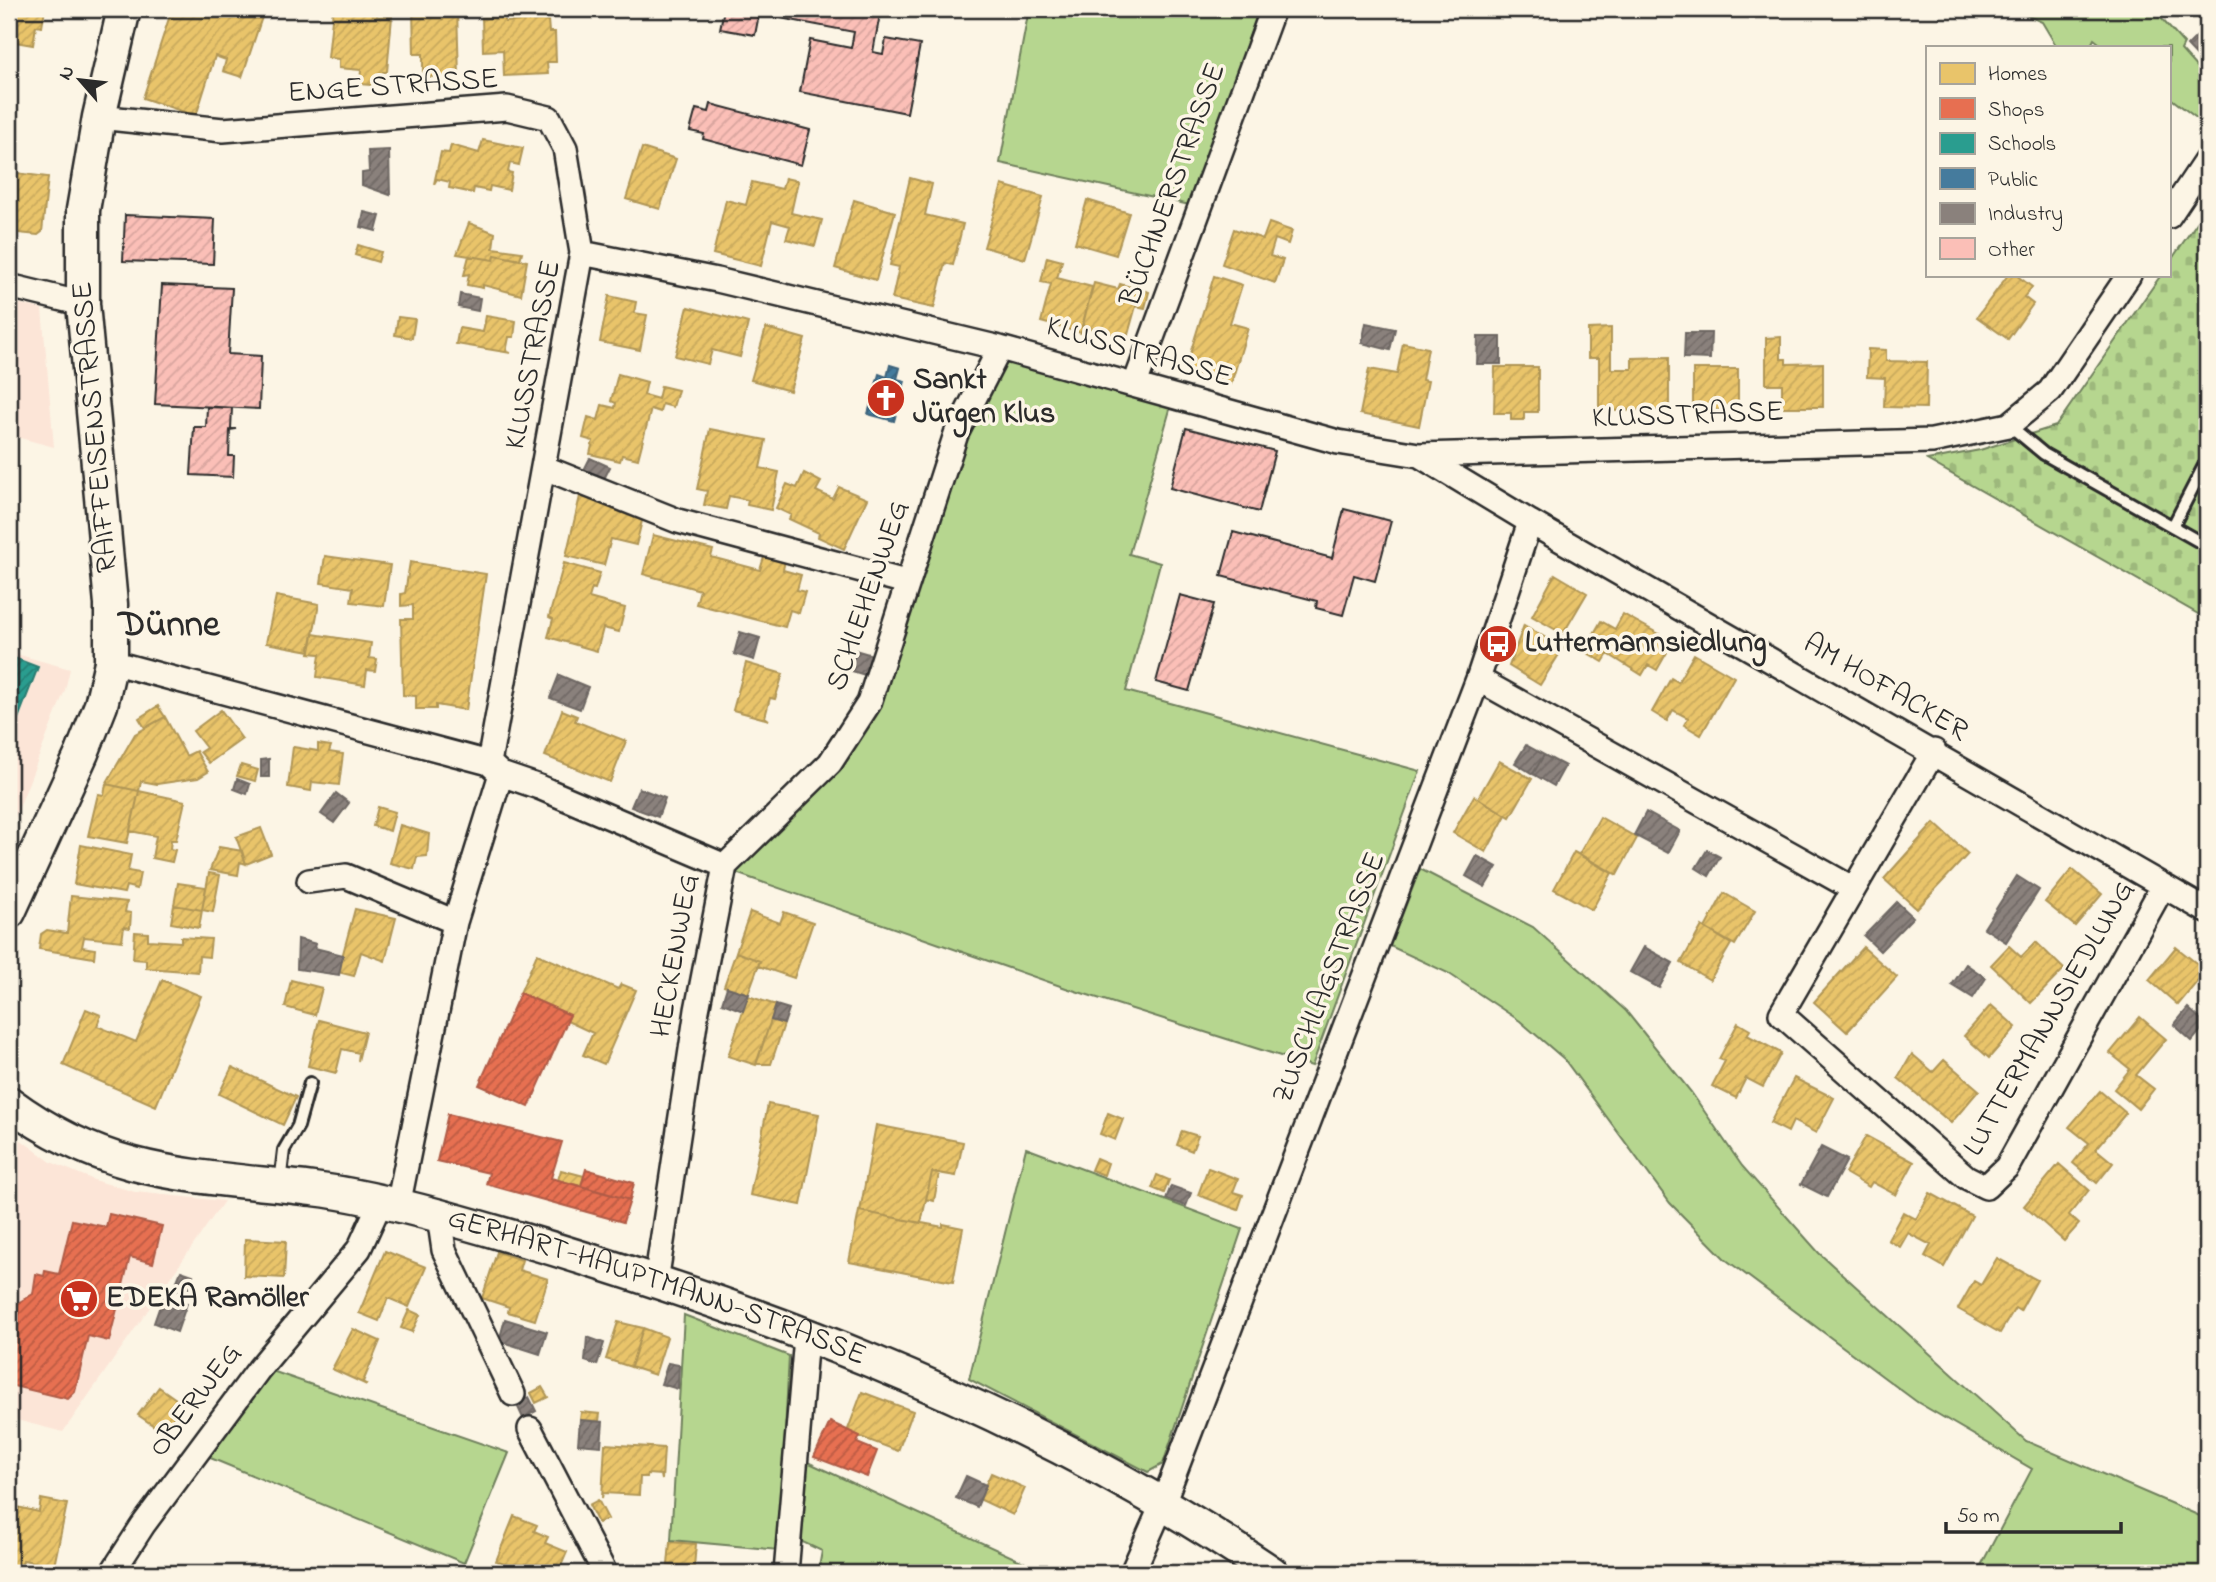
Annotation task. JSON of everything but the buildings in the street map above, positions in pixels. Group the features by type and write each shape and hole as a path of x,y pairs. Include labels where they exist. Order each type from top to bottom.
{"street":[{"name":"RAIFFEISENSTRASSE","path":"9,912 82,753 101,705 111,662 111,604 83,304 83,210 99,117 124,9"},
{"name":"BÜCHNERSTRASSE","path":"1135,384 1273,9"},
{"name":"ENGE STRASSE","path":"99,117 223,130 507,108 549,118 565,148 582,253"},
{"path":"2170,214 2207,159"},
{"name":"KLUSSTRASSE","path":"495,769 582,253 717,279 1000,348 1338,442 1419,455 1932,441 2009,425 2050,391 2128,276"},
{"path":"9,286 83,304"},
{"name":"SCHLEHENWEG","path":"725,866 830,763 869,704 906,582 956,434 1000,348"},
{"path":"1419,455 1530,522"},
{"path":"545,468 678,521 906,582"},
{"name":"ZUSCHLAGSTRASSE","path":"1132,1573 1163,1503 1478,680 1530,522"},
{"name":"AM HOFACKER","path":"1530,522 1934,751 2207,911"},
{"path":"111,662 495,769 455,922 390,1204"},
{"path":"1478,680 1852,888"},
{"name":"LUTTERMANNSIEDLUNG","path":"1934,751 1781,1014 1966,1177 1986,1187 2007,1167 2163,886"},
{"name":"HECKENWEG","path":"495,769 725,866 697,1010 656,1282"},
{"path":"309,881 346,876 455,922"},
{"name":"GERHART-HAUPTMANN-STRASSE","path":"9,1103 70,1143 132,1166 390,1204 439,1216 656,1282 806,1337 920,1380 1005,1419 1163,1503 1272,1573"},
{"name":"OBERWEG","path":"112,1573 143,1525 259,1369 359,1250 390,1204"},
{"path":"439,1216 444,1251 513,1394"},
{"path":"786,1573 806,1337"},
{"path":"530,1429 606,1573"}],"lane":[{"path":"2009,425 2044,454 2207,546"},
{"path":"2174,526 2207,460"},
{"path":"279,1186 285,1150 298,1126 310,1083"}],"shaded area":[{"path":"9,301 42,309 54,447 9,435"},
{"path":"9,652 70,669 65,690 13,823 9,822"},
{"path":"9,1131 51,1162 94,1180 135,1192 224,1201 63,1432 9,1418"}],"green space":[{"path":"1029,9 1259,9 1190,205 1000,163"},
{"path":"2012,9 2153,9 2184,44 2181,50 2207,79 2207,126 2170,98 2170,46 2103,46 2094,39 2090,46 2056,46 2042,22"},
{"path":"2207,208 2207,619 1927,460 1980,450 2056,426 2160,276 2170,276 2170,262"},
{"path":"1005,358 1171,406 1129,554 1160,563 1126,691 1420,771 1312,1066 1066,988 733,872 834,767 963,436"},
{"path":"1420,869 1533,927 1626,1011 1691,1092 1742,1166 1819,1253 2026,1441 2207,1519 2207,1573 1977,1573 2032,1469 1917,1402 1725,1259 1670,1203 1564,1059 1520,1021 1448,973 1390,946"},
{"path":"1026,1148 1242,1229 1163,1464 1148,1472 969,1379"},
{"path":"684,1315 789,1356 779,1550 671,1540"},
{"path":"272,1371 509,1453 464,1563 208,1457"},
{"path":"803,1460 1047,1573 818,1573 822,1551 796,1539"}],"place":[{"name":"Sankt Jürgen Klus","path":"886,398"},
{"name":"Luttermannsiedlung","path":"1498,644"},
{"name":"EDEKA Ramöller","path":"79,1299"}],"district":[{"name":"Dünne","path":"169,626"}]}
